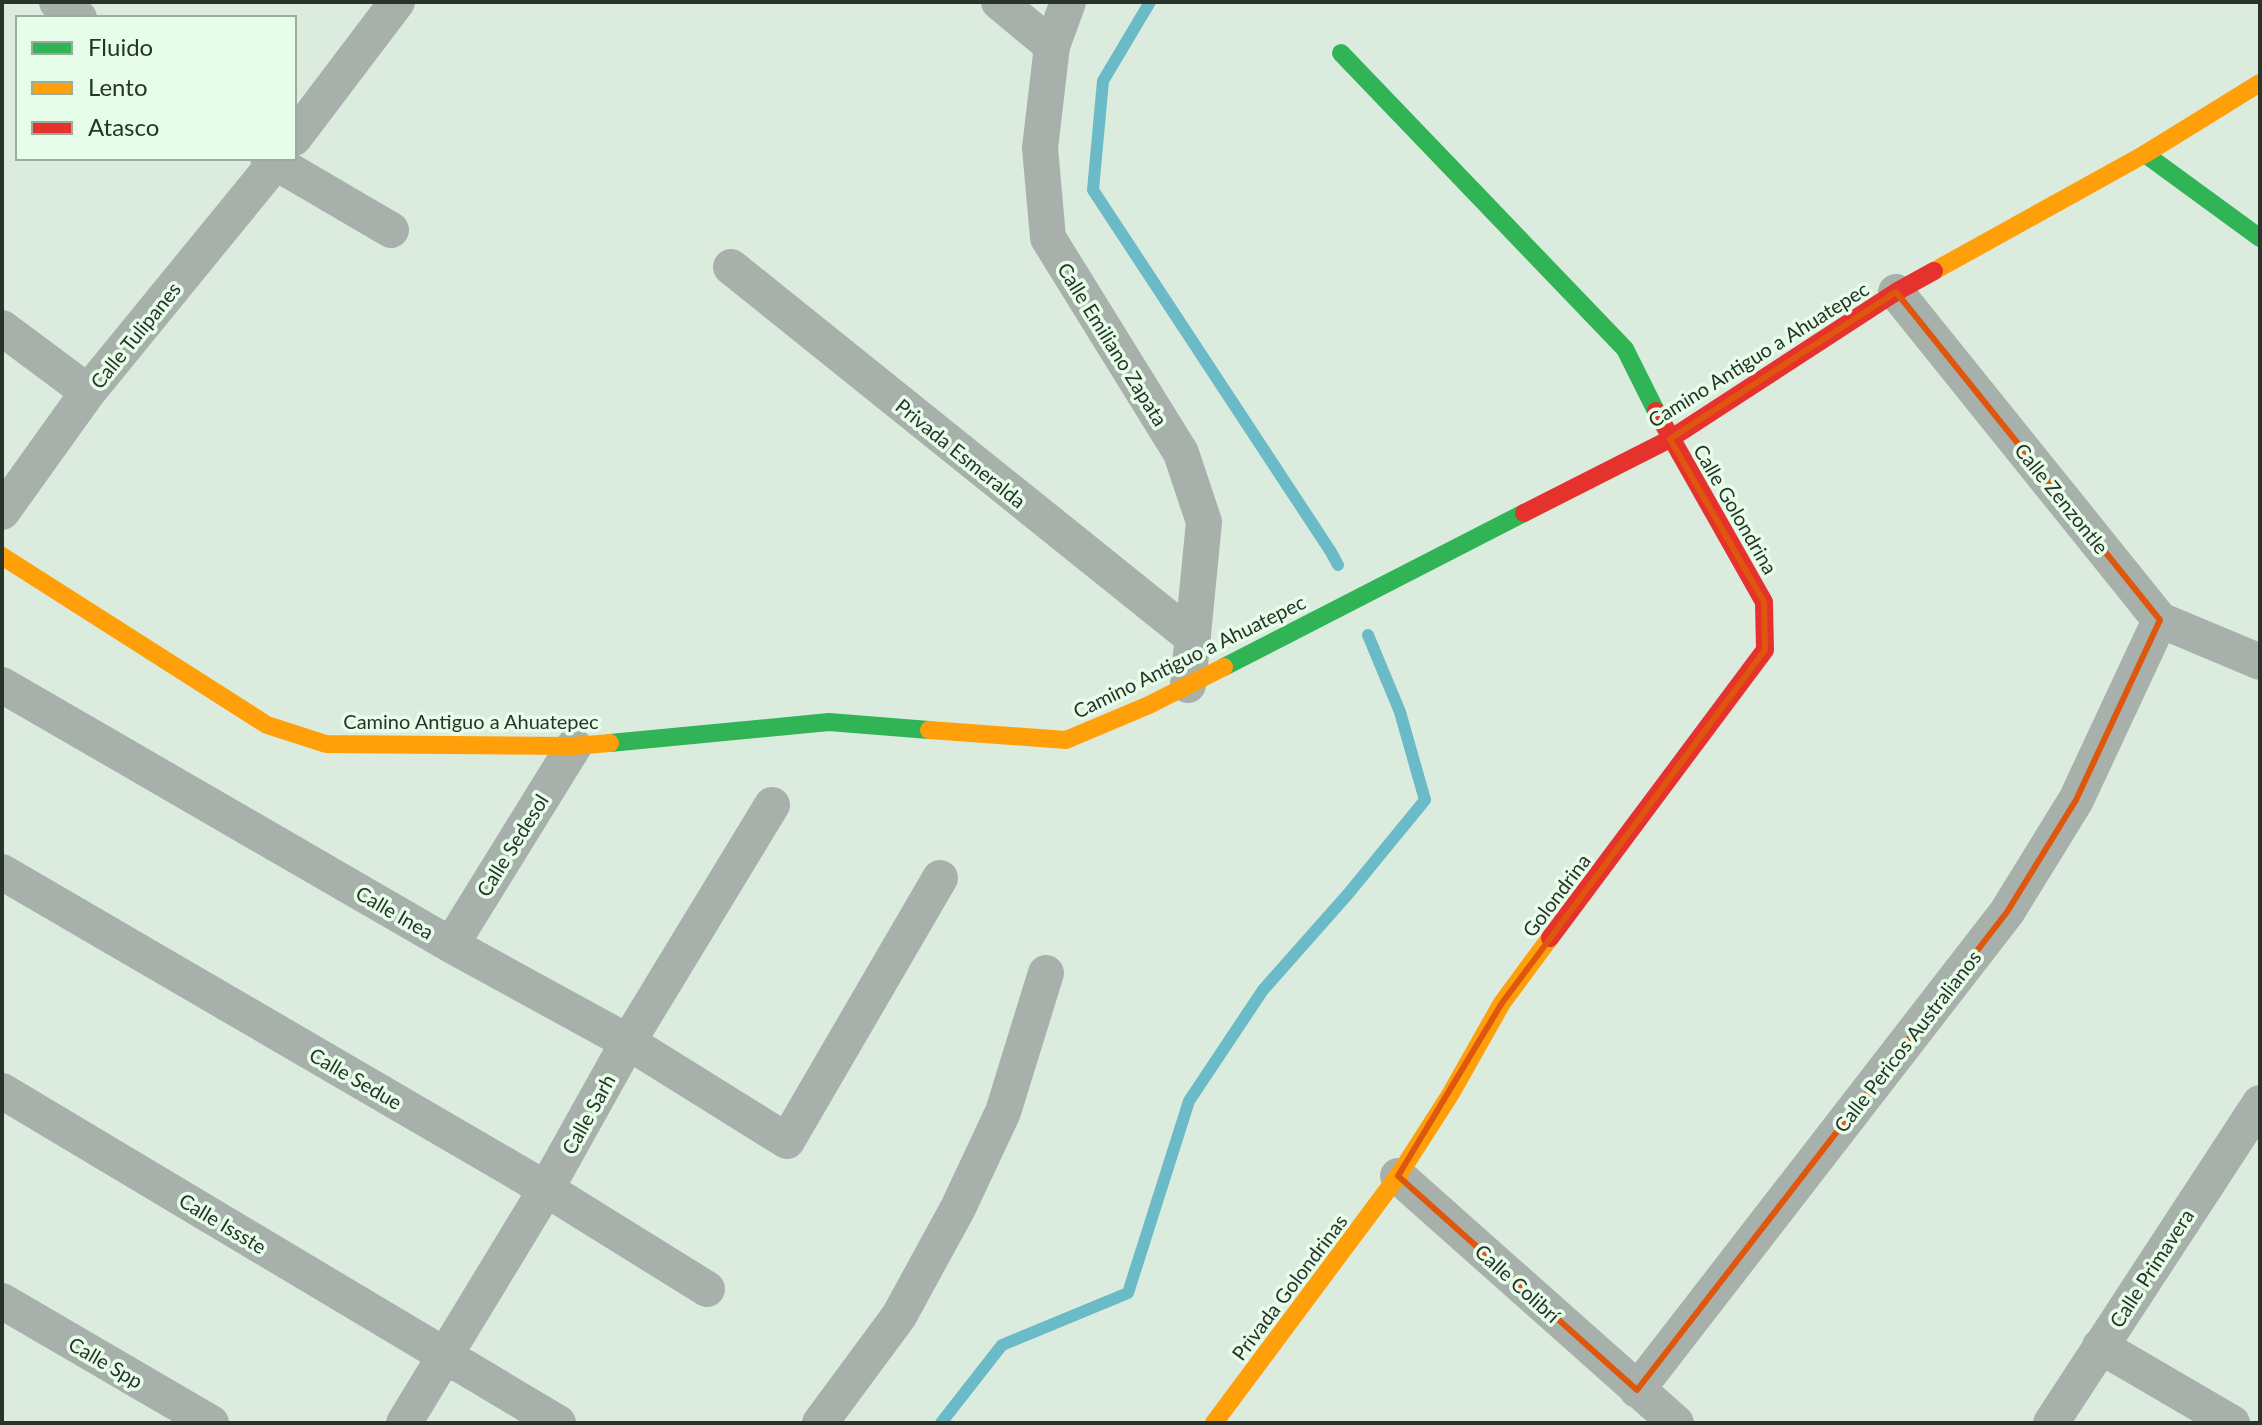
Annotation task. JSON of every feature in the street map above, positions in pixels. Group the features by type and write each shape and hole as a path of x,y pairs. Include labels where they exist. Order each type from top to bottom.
{"street":[{"path":"57,2 76,16"},
{"name":"Calle Tulipanes","path":"296,132 397,2"},
{"path":"999,2 1052,46"},
{"name":"Calle Emiliano Zapata","path":"1068,2 1052,46 1040,148 1048,238 1181,453 1204,522 1188,685"},
{"name":"Calle Golondrina","path":"1341,53 1625,349 1670,439 1764,602 1765,650"},
{"name":"Camino Antiguo a Ahuatepec","path":"2,556 267,725 326,744 574,746 829,722 1066,740 1149,705 1670,439 1896,292 2145,154 2260,83"},
{"path":"2145,154 2260,238"},
{"name":"Calle Tulipanes","path":"2,512 88,392 274,160"},
{"path":"288,160 391,230"},
{"name":"Privada Esmeralda","path":"731,267 1193,638"},
{"name":"Calle Zenzontle","path":"1896,292 2160,620 2260,662"},
{"path":"2,328 88,392"},
{"name":"Calle Pericos Australianos","path":"1637,1390 2007,912 2076,800 2160,620"},
{"name":"Golondrina","path":"1398,1176 1450,1095 1502,1003 1765,650"},
{"name":"Calle Inea","path":"2,685 451,945 628,1042 787,1141 940,878"},
{"name":"Calle Sedesol","path":"451,945 574,746"},
{"name":"Calle Sarh","path":"404,1423 546,1189 628,1042 772,805"},
{"name":"Calle Sedue","path":"2,872 546,1189 707,1289"},
{"path":"820,1423 899,1316 958,1208 1003,1112 1046,973"},
{"name":"Calle Issste","path":"2,1091 558,1423"},
{"name":"Calle Primavera","path":"2232,1423 2100,1346 2260,1103"},
{"name":"Calle Colibrí","path":"1398,1176 1637,1390"},
{"name":"Privada Golondrinas","path":"1214,1423 1398,1176"},
{"name":"Calle Spp","path":"2,1301 211,1423"},
{"path":"2051,1423 2100,1346"},
{"path":"1637,1390 1676,1423"}],"highlighted area":[{"path":"1896,292 2160,620 2076,800 2007,912 1637,1390 1398,1176 1502,1003 1765,650 1764,602 1670,439"}],"waterway":[{"path":"1150,2 1103,81 1093,190 1338,565"},
{"path":"941,1423 1002,1345 1128,1293 1189,1101 1263,990 1425,800 1400,712 1368,635"}],"traffic: fast":[{"path":"1341,53 1625,349 1656,411"},
{"path":"2145,154 2260,238"},
{"path":"1224,667 1524,513"},
{"path":"610,743 829,722 929,730"}],"traffic: slow":[{"path":"1934,271 2145,154 2260,83"},
{"path":"2,556 267,725 326,744 574,746 610,743"},
{"path":"929,730 1066,740 1149,705 1224,667"},
{"path":"1214,1423 1398,1176 1450,1095 1502,1003 1550,938"}],"traffic: jam":[{"path":"1524,513 1670,439 1896,292 1934,271"},
{"path":"1550,938 1765,650 1764,602 1656,411"}]}
